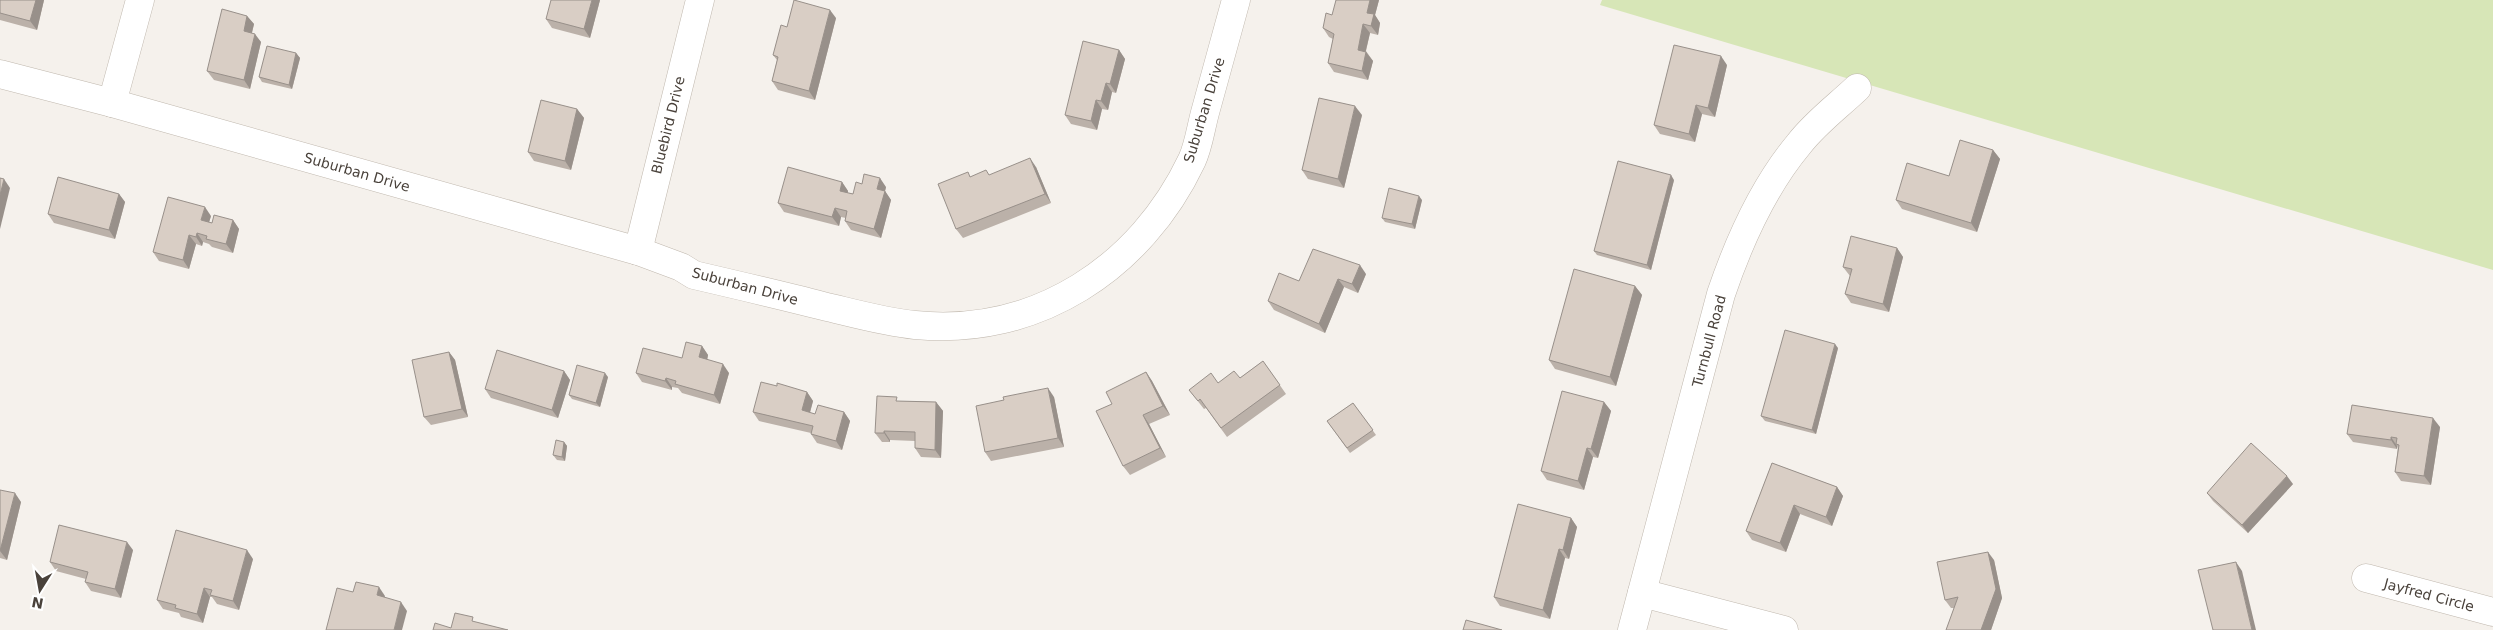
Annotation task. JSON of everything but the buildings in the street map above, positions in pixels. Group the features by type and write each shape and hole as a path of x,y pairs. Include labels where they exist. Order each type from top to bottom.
{"street":[{"path":"112,103 140,0"},
{"name":"Bluebird Drive","path":"638,251 700,0"},
{"name":"Suburban Drive","path":"0,74 112,103 638,251 681,267 694,275 880,320 916,325 957,325 997,320 1036,310 1073,294 1110,267 1142,236 1172,197 1192,159 1236,0"},
{"name":"Turnbull Road","path":"1632,630 1721,294 1734,256 1754,212 1794,150 1857,88"},
{"name":"Jayfred Circle","path":"2366,578 2493,612"},
{"path":"1642,592 1784,630"}],"green space":[{"path":"1602,0 2493,0 2493,270 1600,5"}]}
